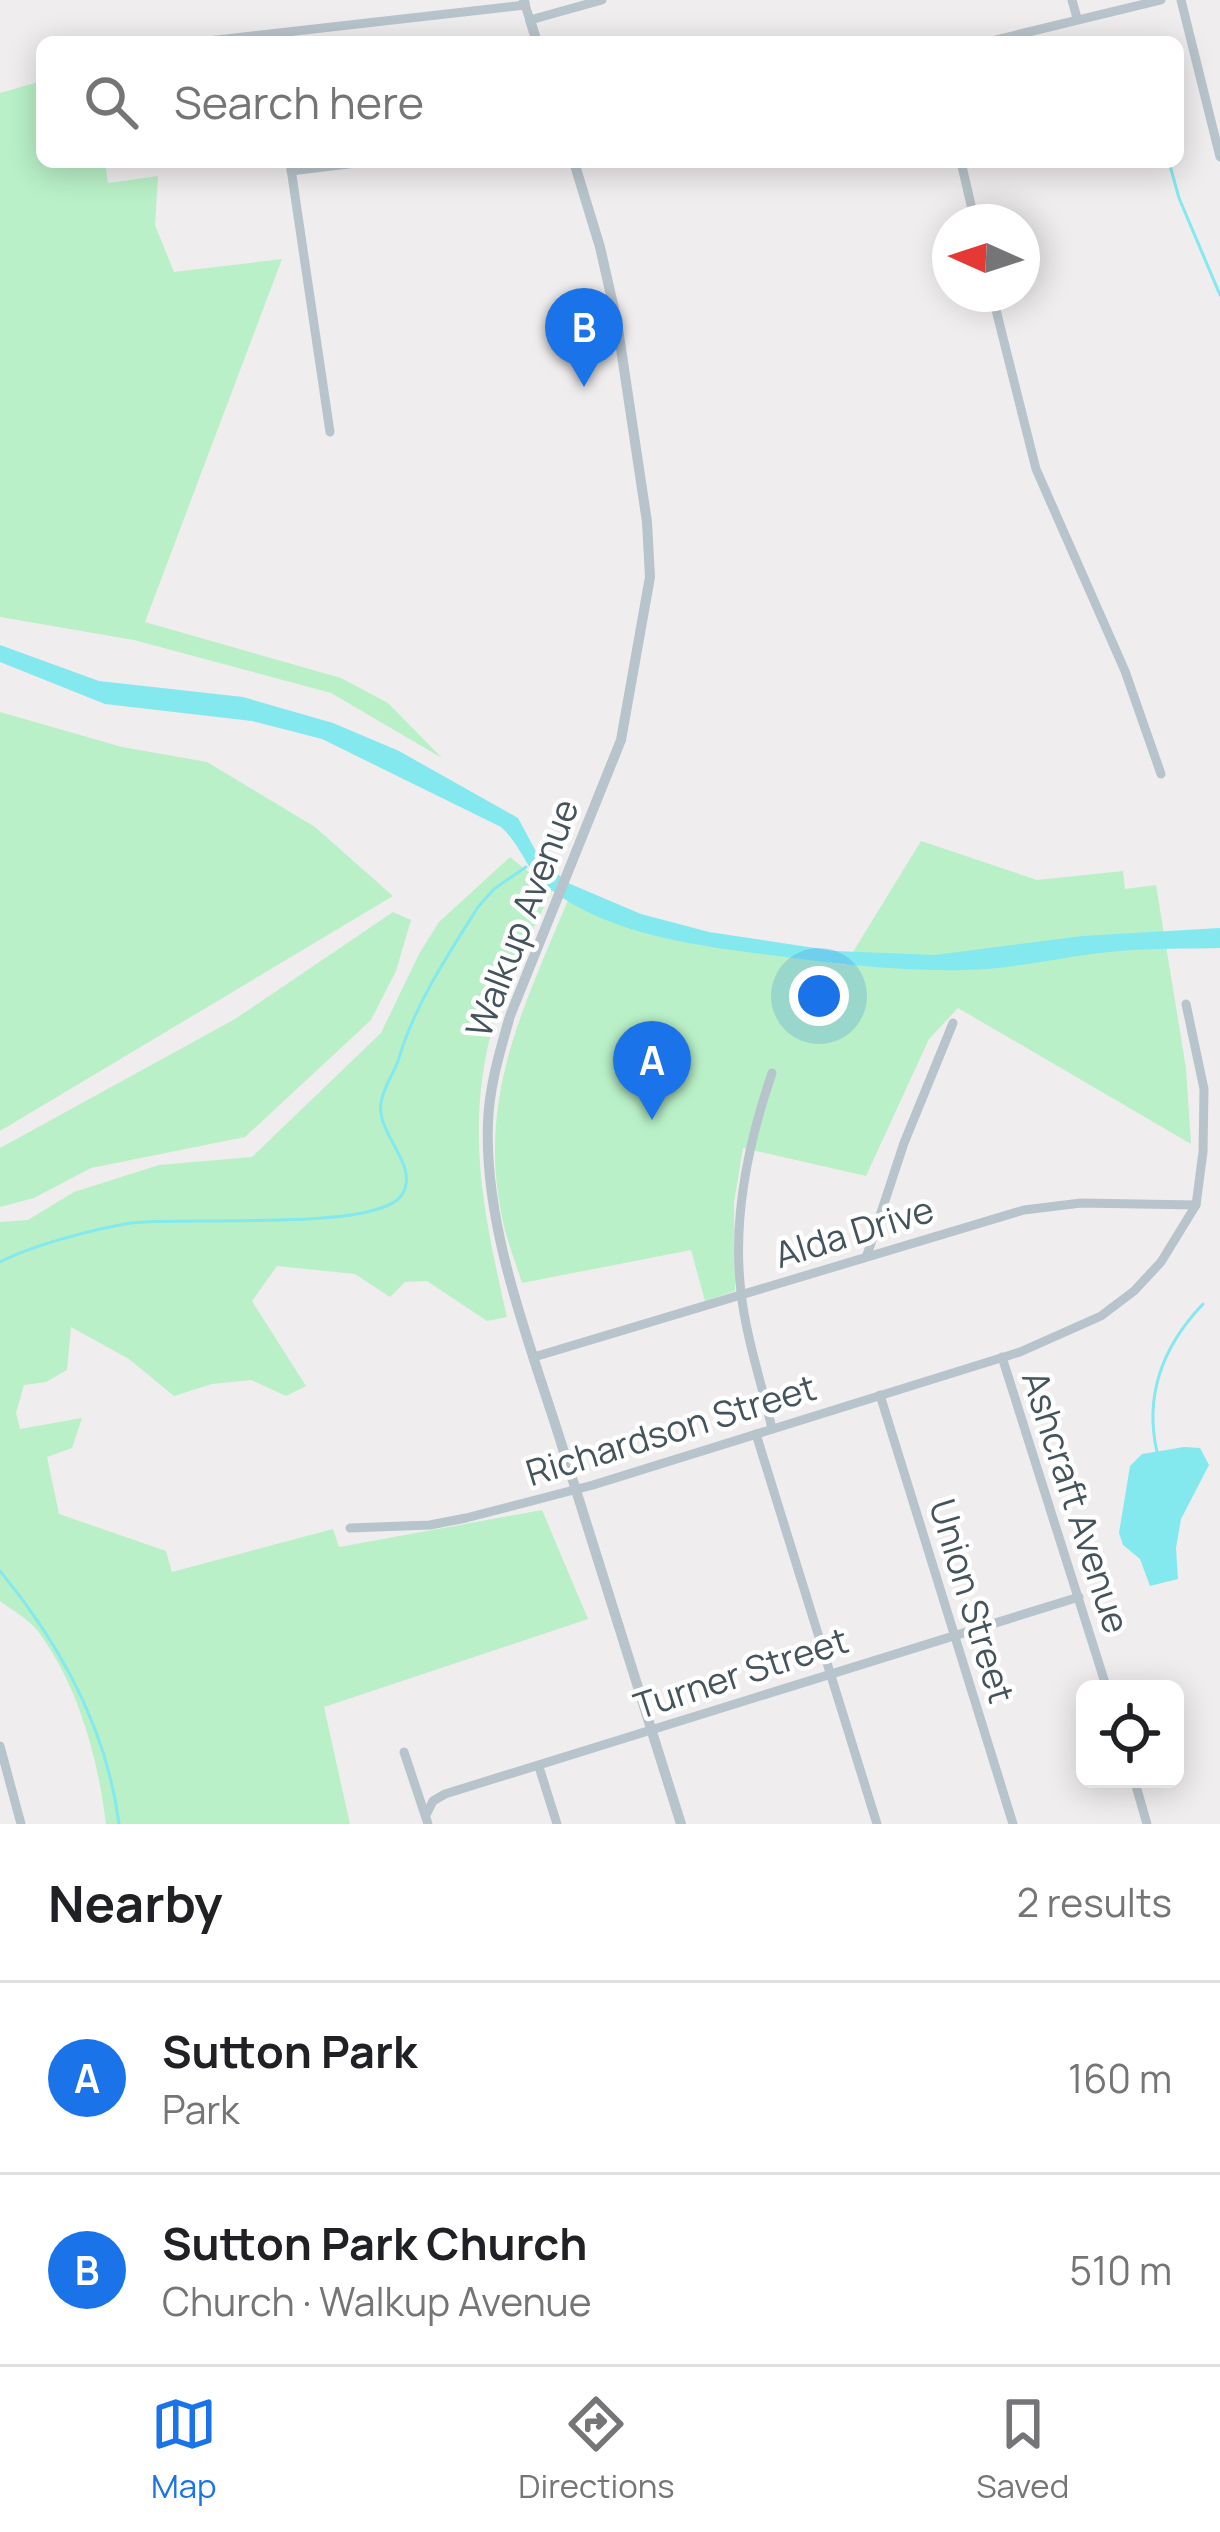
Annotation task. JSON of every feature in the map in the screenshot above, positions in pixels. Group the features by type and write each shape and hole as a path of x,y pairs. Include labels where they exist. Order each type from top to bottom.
{"street":[{"path":"530,20 602,0"},
{"path":"1072,0 1076,18"},
{"path":"1009,36 1160,0"},
{"path":"1181,0 1220,157"},
{"path":"290,36 525,2 535,36"},
{"path":"290,168 330,432"},
{"name":"Walkup Avenue","path":"576,168 617,322 647,522 650,577 621,740 510,1016 488,1121 491,1191 534,1357 681,1824"},
{"path":"962,168 971,204"},
{"path":"997,312 1036,469 1125,671 1161,773"},
{"name":"Ashcraft Avenue","path":"1104,1680 1002,1357 1066,1334 1134,1291 1161,1262 1196,1205 1204,1089 1186,1004"},
{"path":"867,1255 898,1160 953,1023"},
{"path":"772,1072 738,1208 741,1294 772,1429"},
{"name":"Alda Drive","path":"534,1357 867,1255 1054,1205 1196,1205"},
{"name":"Richardson Street","path":"350,1528 430,1525 576,1489 1002,1357"},
{"name":"Union Street","path":"880,1395 1012,1824"},
{"path":"756,1434 878,1824"},
{"name":"Turner Street","path":"427,1819 433,1801 445,1794 1079,1597"},
{"path":"0,1746 21,1824"},
{"path":"404,1752 427,1819"},
{"path":"539,1767 556,1824"},
{"path":"1137,1788 1148,1824"}],"green space":[{"path":"36,83 36,168 106,168 108,183 158,176 155,225 174,272 282,259 145,622 341,678 388,703 442,758 331,693 134,640 0,617 0,93"},
{"path":"0,712 122,747 207,762 315,827 393,896 0,1131"},
{"path":"921,841 1037,880 1123,871 1125,889 1156,885 1186,1068 1191,1144 958,1008 929,1039 866,1176 743,1148 734,1203 735,1291 705,1301 691,1250 522,1283 501,1212 496,1128 510,1051 568,900 610,921 845,965"},
{"path":"510,857 552,891 501,999 482,1082 483,1197 507,1317 487,1321 427,1281 405,1282 390,1297 355,1274 277,1266 252,1301 306,1386 286,1396 251,1380 212,1384 174,1396 129,1359 71,1327 67,1370 46,1382 24,1385 16,1413 20,1429 82,1418 72,1448 47,1457 59,1514 166,1551 172,1572 333,1529 339,1547 542,1510 588,1619 324,1707 350,1824 106,1824 91,1748 64,1674 37,1630 0,1601 0,1222 28,1220 74,1192 159,1165 252,1157 381,1033 439,922"},
{"path":"393,912 411,920 396,971 371,1020 245,1137 91,1168 34,1198 0,1207 0,1148 235,1019"}],"water":[{"path":"0,645 99,681 243,697 333,723 399,751 518,818 540,859 568,883 641,914 709,932 835,951 935,955 1082,936 1220,928 1220,948 1120,951 1005,967 937,970 824,962 665,938 616,924 570,903 541,881 501,827 322,739 252,721 105,704 0,662"},
{"path":"1200,1448 1209,1465 1181,1519 1178,1579 1150,1586 1140,1559 1123,1545 1119,1533 1130,1466 1142,1454"}],"waterway":[{"path":"1171,168 1220,295"},
{"path":"0,1262 64,1238 131,1223 317,1219 384,1207 401,1196 406,1174 381,1115 384,1092 422,1001 466,925 494,889 526,867"},
{"path":"1157,1452 1153,1411 1160,1372 1177,1337 1203,1304"},
{"path":"0,1571 42,1628 78,1689 104,1755 119,1824"}],"place":[{"name":"Sutton Park Church","path":"584,387"},
{"name":"Sutton Park","path":"652,1120"}]}
